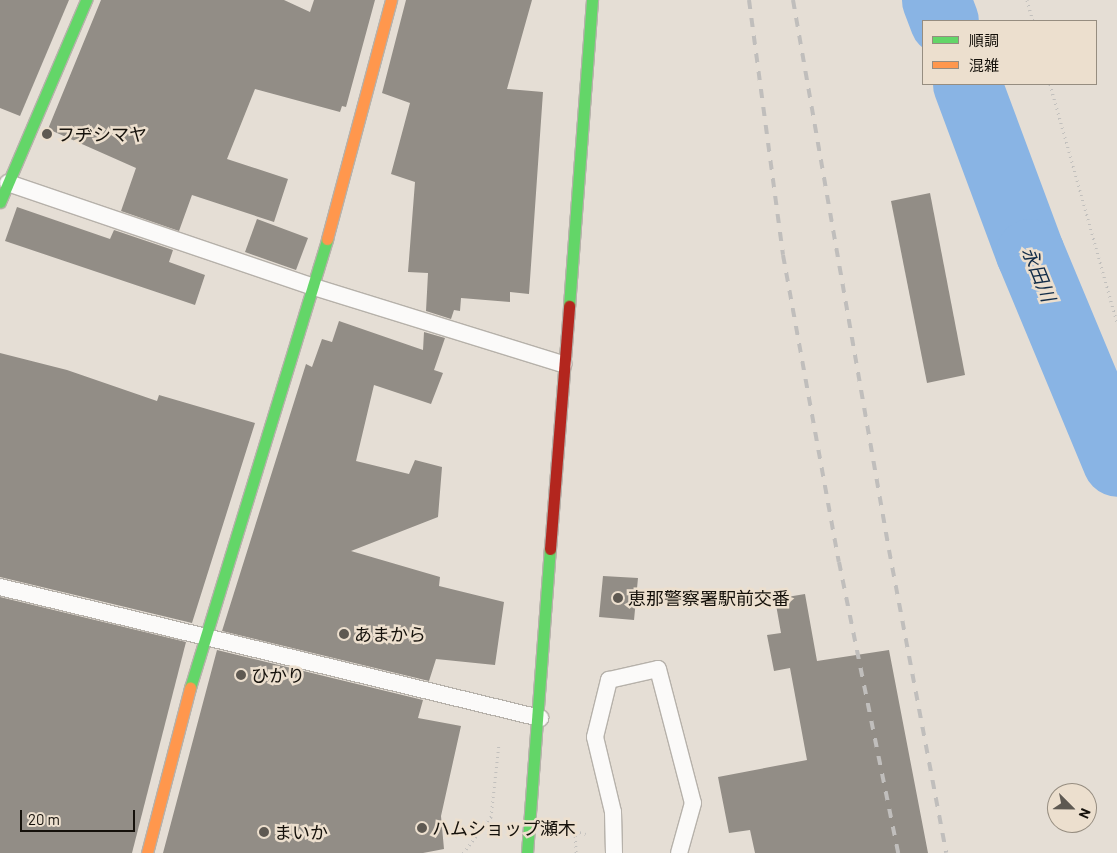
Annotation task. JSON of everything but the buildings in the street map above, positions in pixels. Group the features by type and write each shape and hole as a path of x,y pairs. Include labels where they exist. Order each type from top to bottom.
{"street":[{"path":"0,202 86,0"},
{"path":"147,853 204,636 314,287 391,0"},
{"path":"527,853 540,718 563,364 592,0"}],"lane":[{"path":"8,183 314,287 563,364"},
{"path":"0,588 540,718"},
{"path":"614,853 613,812 595,737 609,680 658,669 693,803 679,853"}],"path":[{"path":"1027,0 1033,20"},
{"path":"1050,85 1117,322"},
{"path":"463,853 491,817"}],"waterway":[{"name":"永田川","path":"936,0 944,20"},
{"name":"永田川","path":"967,85 1030,253 1117,462"}],"railway":[{"path":"749,0 783,255 839,562 898,853"},
{"path":"793,0 889,550 946,853"}],"traffic: fast":[{"path":"0,202 86,0"},
{"path":"569,306 592,0"},
{"path":"190,688 327,239"},
{"path":"527,853 550,549"}],"traffic: slow":[{"path":"327,239 391,0"},
{"path":"147,853 190,688"}],"traffic: jam":[{"path":"550,549 569,306"}],"place":[{"name":"フヂシマヤ","path":"47,134"},
{"name":"恵那警察署駅前交番","path":"618,598"},
{"name":"あまから","path":"344,634"},
{"name":"ひかり","path":"241,675"},
{"name":"ハムショップ瀬木","path":"422,828"},
{"name":"まいか","path":"264,832"}]}
